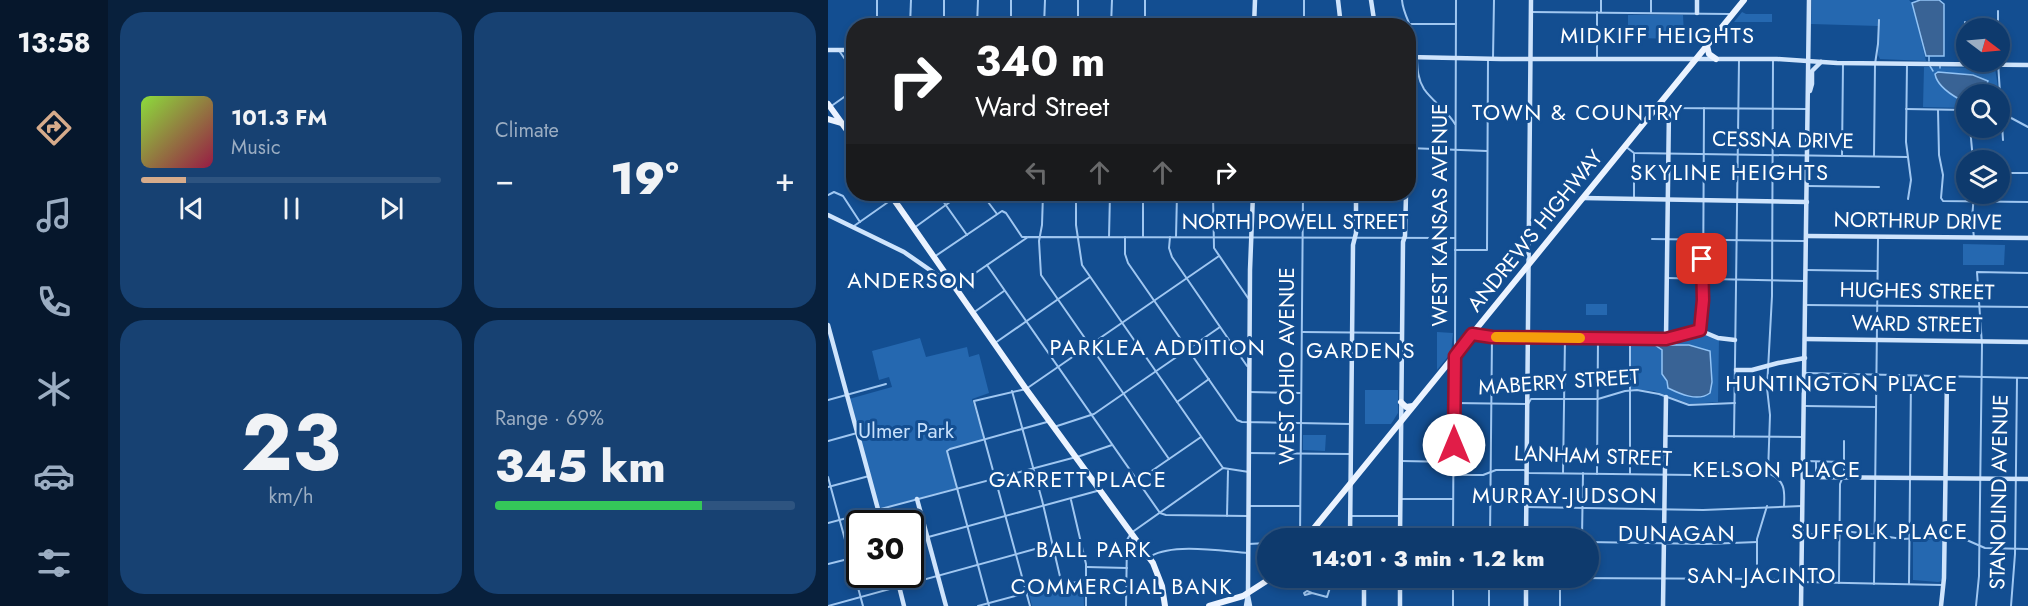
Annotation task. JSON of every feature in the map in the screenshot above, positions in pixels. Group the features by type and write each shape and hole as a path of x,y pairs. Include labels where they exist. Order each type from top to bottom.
{"main road":[{"name":"ANDREWS HIGHWAY","path":"1314,528 1744,0"},
{"path":"1707,45 1709,54 1716,59"},
{"path":"829,106 846,130"},
{"path":"828,119 841,123"},
{"path":"895,201 1026,389 1148,557 1158,573 1165,606"},
{"path":"1401,402 1406,407 1413,406"},
{"path":"1209,606 1229,602 1257,588"}],"street":[{"path":"877,0 877,18"},
{"path":"910,18 911,0"},
{"path":"944,0 944,18"},
{"path":"977,18 978,0"},
{"path":"1011,0 1011,18"},
{"path":"1044,18 1045,0"},
{"path":"1078,0 1078,18"},
{"path":"1111,18 1112,0"},
{"path":"1145,0 1145,18"},
{"path":"1254,18 1255,0"},
{"path":"1304,0 1304,18"},
{"path":"1338,0 1340,18"},
{"path":"1371,0 1374,18"},
{"path":"1402,0 1406,18"},
{"name":"WEST KANSAS AVENUE","path":"1454,528 1456,0"},
{"path":"1455,250 1487,250 1487,151 1494,0"},
{"path":"1526,528 1531,0"},
{"path":"1597,59 1601,0"},
{"path":"1651,0 1651,13"},
{"path":"1697,0 1697,13"},
{"path":"1801,606 1809,0"},
{"path":"1998,11 1998,18"},
{"path":"1531,12 1733,14"},
{"path":"1874,156 1875,64 1879,20"},
{"path":"1416,24 1456,24"},
{"path":"1808,48 1819,62"},
{"path":"828,50 846,50"},
{"path":"838,50 846,61"},
{"path":"1456,127 1448,114 1423,87 1416,57 1773,59 1956,65"},
{"path":"1734,437 1739,59"},
{"path":"1773,59 1767,387 1770,415 1768,473 1776,477 1784,486 1784,506"},
{"path":"1808,96 1812,84 1812,71 1819,62"},
{"path":"1842,156 1843,63"},
{"path":"1907,64 1907,157 1911,180 1908,199"},
{"path":"2010,64 2028,65"},
{"path":"829,106 846,95"},
{"path":"1662,101 1669,108 1808,109"},
{"path":"1666,339 1669,108"},
{"path":"1700,330 1703,300 1704,108"},
{"path":"1906,109 1956,110"},
{"path":"1938,110 1939,154 1943,175 1941,198 1943,201 1956,201"},
{"path":"2010,117 2028,126"},
{"path":"1625,146 1634,153 1634,199"},
{"path":"1416,148 1487,151"},
{"name":"CESSNA DRIVE","path":"1634,153 1907,157"},
{"path":"2010,173 2028,173"},
{"path":"1807,186 1879,187"},
{"path":"828,195 837,193 846,201"},
{"path":"1583,198 1807,202"},
{"path":"846,201 860,222"},
{"path":"853,227 886,201"},
{"path":"942,201 967,235"},
{"path":"914,228 951,201"},
{"path":"987,201 997,214"},
{"path":"1043,201 1040,272 1169,459"},
{"path":"1076,201 1080,260 1090,277 1223,468 1228,471 1249,472"},
{"path":"1109,237 1110,201"},
{"path":"1143,201 1143,237"},
{"path":"1176,237 1177,201"},
{"path":"1213,201 1214,248 1250,300"},
{"path":"1248,606 1253,201"},
{"name":"WEST OHIO AVENUE","path":"1300,528 1303,201"},
{"path":"1350,528 1356,201"},
{"path":"1400,528 1402,242 1405,237 1406,201"},
{"path":"2010,202 2028,202"},
{"path":"1973,204 1974,238"},
{"path":"934,257 1002,211 1022,237 1028,237"},
{"path":"828,215 904,252 955,287 1028,237"},
{"name":"NORTH POWELL STREET","path":"1028,237 1455,238"},
{"path":"1125,237 1127,261 1236,419 1240,422 1351,424"},
{"path":"1170,237 1172,256 1249,368"},
{"path":"1874,584 1878,237"},
{"name":"NORTHRUP DRIVE","path":"1652,239 1771,241 1878,237 2028,238"},
{"path":"1030,606 974,401 1026,389 1219,256"},
{"path":"987,266 1160,513 1248,516"},
{"path":"1806,270 1877,271"},
{"path":"1976,606 1980,546 1982,377 1977,272 2028,273"},
{"path":"994,343 1090,277"},
{"path":"1667,278 1806,280"},
{"path":"973,313 1004,291"},
{"name":"HUGHES STREET","path":"1806,305 2028,307"},
{"path":"828,325 878,509"},
{"path":"988,605 947,451 1023,429 1091,415 1220,327"},
{"path":"1472,334 1528,338 1666,339 1700,330 1718,338 1735,340"},
{"path":"1302,332 1402,333"},
{"path":"1490,528 1492,337"},
{"path":"1563,473 1565,337"},
{"path":"1597,474 1598,337"},
{"name":"WARD STREET","path":"1806,339 2028,342"},
{"path":"1630,344 1630,474"},
{"path":"1736,370 1752,370 1805,358"},
{"path":"1805,372 2028,378"},
{"path":"1909,584 1911,376"},
{"path":"1941,606 1944,585 1947,377"},
{"name":"STANOLIND AVENUE","path":"2011,606 2015,549 2017,378"},
{"path":"1177,402 1209,379"},
{"path":"828,400 886,384"},
{"path":"1012,391 1062,585"},
{"name":"MABERRY STREET","path":"1454,403 1528,404 1531,399 1598,399 1625,391 1648,391 1689,405 1735,403"},
{"path":"1249,392 1301,393"},
{"path":"1663,606 1666,397"},
{"path":"1804,406 1876,407"},
{"path":"828,441 857,433"},
{"path":"1665,436 1804,437"},
{"path":"1137,481 1201,437"},
{"path":"1839,583 1840,484 1843,477 1844,441"},
{"path":"828,523 1112,446"},
{"path":"1249,453 1351,454"},
{"path":"1401,461 1454,462"},
{"path":"1804,462 1844,462"},
{"path":"1816,462 1816,477"},
{"path":"1126,606 1127,540 1131,533 1223,468"},
{"name":"LANHAM STREET","path":"1454,475 1490,473 1496,470 1583,474 1768,473"},
{"path":"1227,516 1228,471"},
{"path":"1582,528 1583,474"},
{"path":"829,487 869,476"},
{"path":"828,477 846,543"},
{"path":"1804,477 2028,479"},
{"path":"924,538 1100,490"},
{"path":"1071,498 1086,567 1086,606"},
{"path":"917,499 946,606"},
{"path":"1400,499 1453,499"},
{"path":"1248,506 1300,506"},
{"path":"1756,578 1757,542 1767,506"},
{"path":"1526,507 1704,510 1803,506"},
{"path":"1350,516 1400,516"},
{"path":"1803,535 1857,532 1910,539 1957,536 1980,546 2028,549"},
{"path":"1599,542 1757,542"},
{"path":"1248,544 1257,544"},
{"path":"924,580 1035,549"},
{"path":"1148,557 1163,550 1175,549 1248,553"},
{"path":"828,564 846,559"},
{"path":"1086,567 1127,568"},
{"path":"1599,578 1756,578 1839,583 1944,585"},
{"path":"978,606 1086,580"},
{"path":"858,588 863,606"},
{"path":"828,606 892,588"},
{"path":"900,588 904,606"},
{"path":"1311,593 1327,597 1330,588"},
{"path":"1364,588 1364,606"},
{"path":"1400,588 1400,606"},
{"path":"1453,588 1453,606"},
{"path":"1489,606 1490,588"},
{"path":"1526,588 1526,606"},
{"path":"1560,588 1560,606"},
{"path":"1521,606 1525,599"}],"green space":[{"path":"1812,0 1909,0 1912,3 1926,61 1880,59 1878,55 1879,26 1811,24"},
{"path":"1742,12 1772,14 1772,22 1734,22"},
{"path":"1628,15 1683,15 1684,35 1671,35 1671,39 1641,38 1628,31"},
{"path":"1924,67 1956,67 1956,72 1996,72 1997,84 1956,84 1956,108 1923,107"},
{"path":"1963,244 2005,245 2004,265 1963,265"},
{"path":"1586,304 1607,304 1607,315 1586,315"},
{"path":"1695,330 1719,339 1718,402 1690,404 1654,391 1630,389 1631,338 1668,339"},
{"path":"1437,332 1453,333 1451,353 1437,370"},
{"name":"Ulmer Park","path":"920,338 926,357 967,347 969,357 979,354 989,393 972,399 984,439 947,450 956,488 879,509 849,399 892,387 889,377 879,380 872,351"},
{"path":"1365,390 1398,390 1398,413 1391,424 1365,424"},
{"path":"1303,435 1326,435 1325,451 1303,450"},
{"path":"1939,538 1943,541 1942,581 1913,580 1913,542"},
{"path":"1083,583 1084,606 1032,606 1029,594"}],"shaded area":[{"path":"1920,0 1939,0 1944,4 1944,56 1926,56 1912,3"},
{"path":"1938,72 1973,75 1988,81 1987,84 1956,84 1956,97 1941,85 1935,74"},
{"path":"1655,345 1689,345 1710,351 1712,382 1710,393 1695,397 1683,395 1668,388 1667,381 1662,374 1662,350"}],"waterway":[{"path":"1929,56 1929,61"},
{"path":"1930,66 1933,71"}],"slow traffic":[{"path":"1496,337 1580,338"}],"district":[{"name":"MIDKIFF HEIGHTS","path":"1658,35"},
{"name":"TOWN & COUNTRY","path":"1578,112"},
{"name":"SKYLINE HEIGHTS","path":"1730,172"},
{"name":"ANDERSON","path":"912,280"},
{"name":"PARKLEA ADDITION","path":"1158,347"},
{"name":"GARDENS","path":"1361,350"},
{"name":"HUNTINGTON PLACE","path":"1842,383"},
{"name":"KELSON PLACE","path":"1777,469"},
{"name":"GARRETT PLACE","path":"1078,479"},
{"name":"MURRAY-JUDSON","path":"1565,495"},
{"name":"SUFFOLK PLACE","path":"1880,531"},
{"name":"DUNAGAN","path":"1677,533"},
{"name":"BALL PARK","path":"1094,549"},
{"name":"SAN JACINTO","path":"1762,575"},
{"name":"COMMERCIAL BANK","path":"1122,586"}],"route":[{"path":"1454,445 1455,356 1472,334 1482,337 1666,339 1700,330 1703,300 1702,259"}]}
